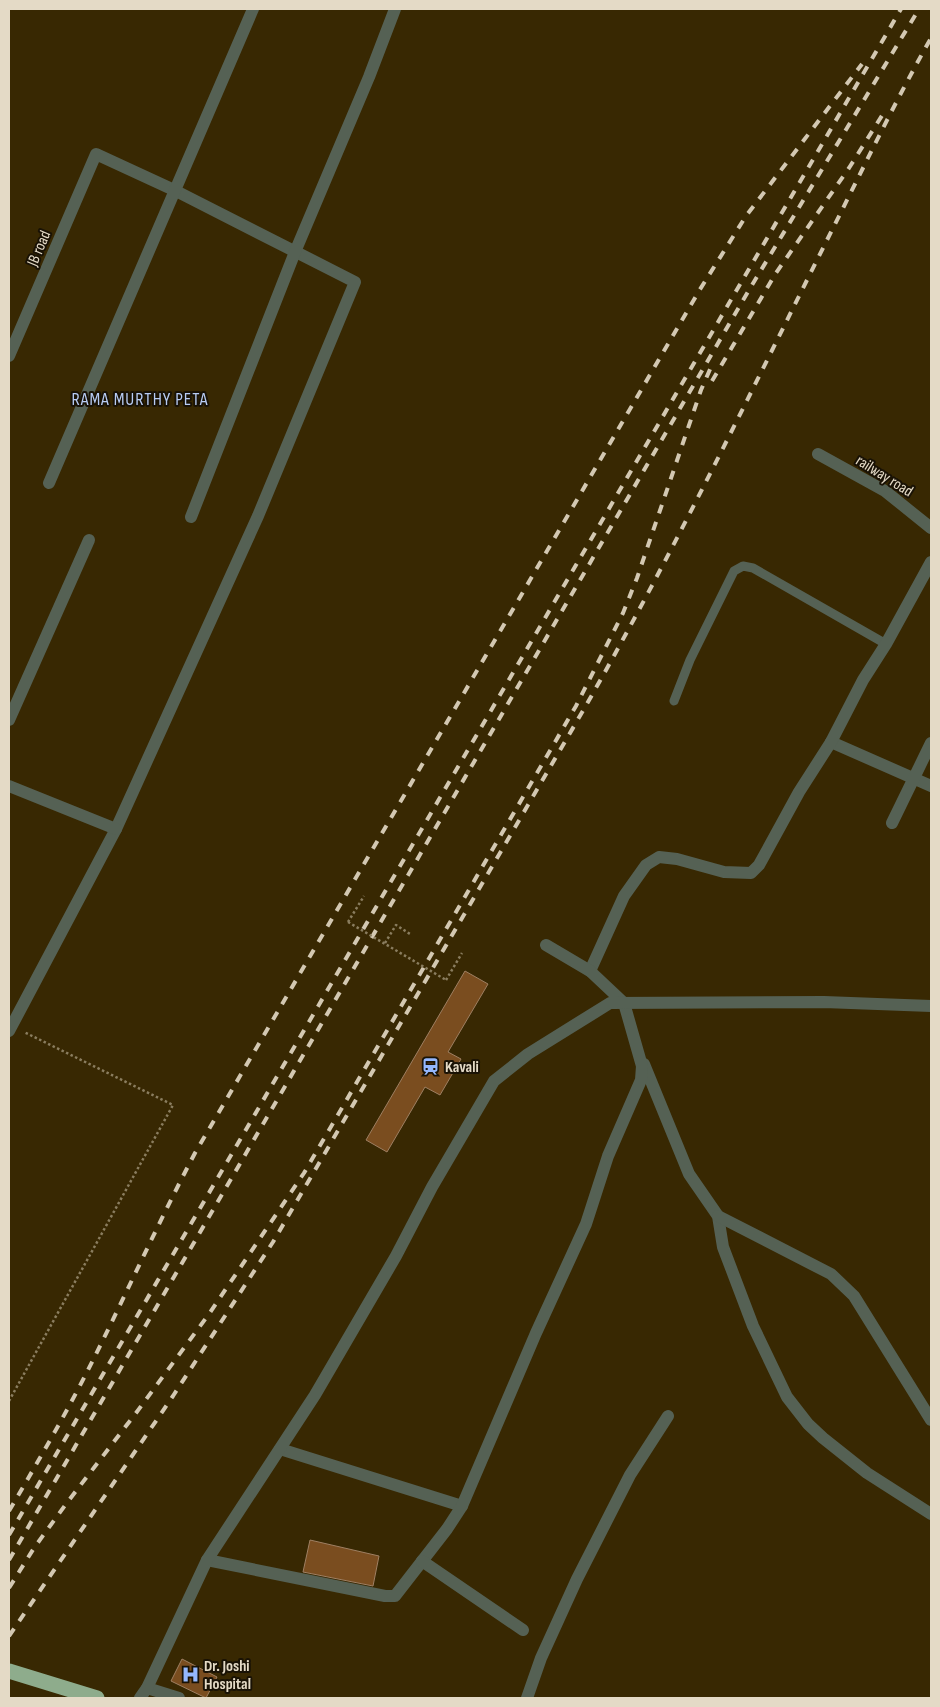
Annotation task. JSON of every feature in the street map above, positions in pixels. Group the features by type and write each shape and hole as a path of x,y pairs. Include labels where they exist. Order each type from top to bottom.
{"highway":[{"path":"9,1671 98,1698"}],"street":[{"path":"49,483 253,9"},
{"path":"191,518 395,9"},
{"name":"JB road","path":"9,356 96,154 174,190"},
{"path":"10,1027 116,829 258,516 355,282 174,190"},
{"name":"railway road","path":"818,454 885,491 931,528"},
{"path":"9,720 89,540"},
{"path":"590,971 624,896 646,865 659,857 677,859 724,872 751,873 759,865 799,792 831,742 863,680 886,644 931,562"},
{"path":"831,742 931,786"},
{"path":"892,823 931,742"},
{"path":"9,786 116,829"},
{"path":"208,1560 385,1596 395,1596 462,1506 536,1333 586,1224 608,1156 641,1080 642,1066 624,1003 590,971 546,945"},
{"path":"179,1698 143,1693 208,1560 315,1395 396,1256 432,1187 494,1081 528,1054 610,1003 824,1002 931,1006"},
{"path":"637,1048 688,1174 718,1216 723,1247 753,1326 787,1397 808,1424 823,1438 867,1473 931,1514"},
{"path":"718,1216 831,1274 854,1296 931,1420"},
{"path":"527,1698 541,1658 582,1570 630,1474 668,1416"},
{"path":"280,1449 462,1506"},
{"path":"422,1561 523,1630"}],"lane":[{"path":"674,701 690,660 734,572 743,566 753,568 886,644"}],"path":[{"path":"364,896 348,922 446,980 462,953"},
{"path":"385,944 396,925 410,934"},
{"path":"9,1401 173,1105 10,1027"}],"building":[{"path":"465,971 488,984 448,1052 461,1059 440,1095 425,1087 387,1152 366,1140"},
{"path":"310,1540 379,1556 373,1586 303,1572"},
{"path":"182,1659 217,1677 206,1698 171,1681"}],"railway":[{"path":"9,1535 901,9"},
{"path":"9,1560 749,290 919,9"},
{"path":"9,1636 173,1396 273,1242 584,709 678,536 890,114 931,38"},
{"path":"9,1511 59,1425 87,1372 195,1153 699,291 746,216 862,64"},
{"path":"712,381 776,273 849,168 883,114"},
{"path":"9,1588 34,1548 66,1504 209,1314 304,1173 576,706 623,613 637,578 701,390 711,367"}],"place":[{"name":"Kavali","path":"431,1066"},
{"name":"Dr. Joshi Hospital","path":"190,1674"}],"district":[{"name":"RAMA MURTHY PETA","path":"140,399"}]}
